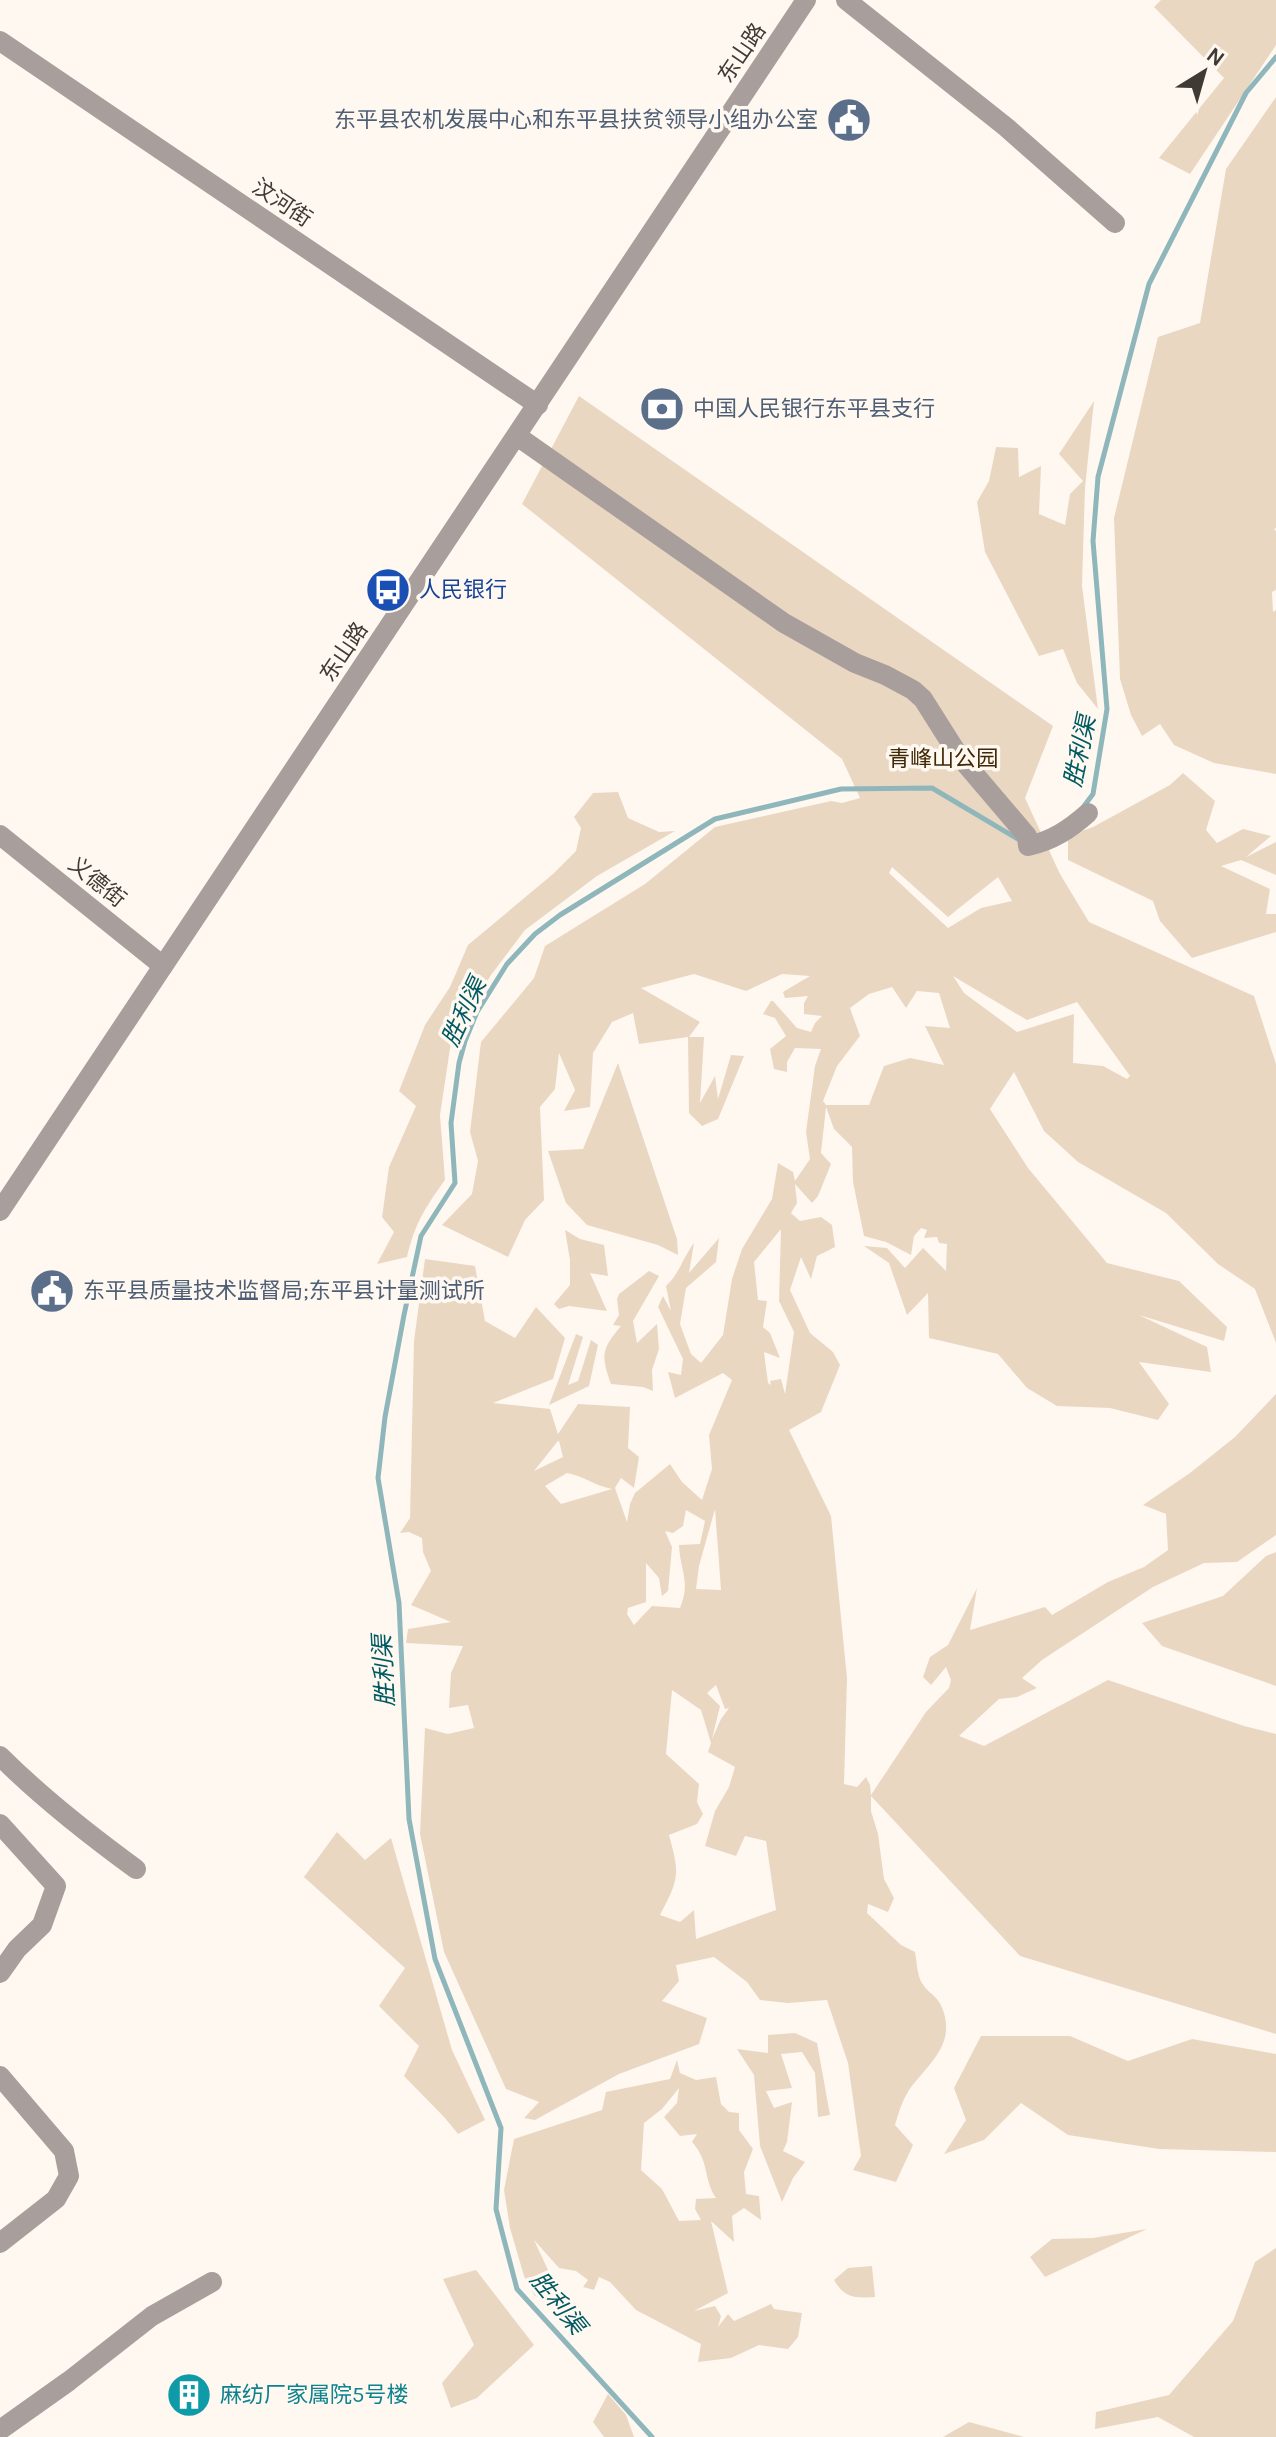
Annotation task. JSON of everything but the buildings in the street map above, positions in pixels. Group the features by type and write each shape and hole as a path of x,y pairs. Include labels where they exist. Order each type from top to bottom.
{"street":[{"name":"东山路","path":"0,1211 806,0"},
{"path":"846,0 1006,127 1115,223"},
{"name":"汶河街","path":"0,41 538,405"},
{"path":"517,436 784,623 855,663 913,690 923,699 959,756 1027,836 1028,846 1042,843 1072,828 1088,813"},
{"name":"义德街","path":"0,835 163,966"},
{"path":"0,1756 32,1788 136,1869"},
{"path":"0,1824 56,1886 42,1925 7,1956 0,1973"},
{"path":"0,2076 64,2151 69,2176 56,2199 0,2243"},
{"path":"0,2430 152,2316 212,2282"}],"green space":[{"path":"1161,0 1276,0 1276,45 1190,174 1159,158 1224,78 1154,7"},
{"path":"1276,97 1276,590 1272,592 1273,612 1276,610 1276,774 1214,763 1174,745 1160,724 1142,736 1131,715 1120,679 1114,518 1158,337 1200,323 1226,169"},
{"name":"青峰山公园","path":"579,396 1053,726 1025,798 1060,874 1089,922 1254,996 1276,1064 1276,1343 1255,1289 1218,1264 1166,1213 1078,1162 1044,1131 1014,1072 990,1109 1028,1168 1107,1263 1179,1281 1227,1327 1224,1341 1139,1315 1207,1347 1211,1372 1139,1362 1169,1404 1158,1420 1110,1408 1057,1406 1027,1388 998,1354 929,1338 928,1293 907,1315 889,1263 864,1246 887,1248 905,1268 923,1248 946,1271 947,1244 939,1243 937,1237 924,1238 927,1230 921,1228 914,1236 911,1255 886,1242 864,1236 853,1182 852,1147 834,1129 826,1107 821,1153 831,1164 818,1196 812,1203 795,1184 797,1203 791,1213 800,1221 821,1217 832,1225 835,1247 817,1256 811,1279 801,1257 790,1290 810,1333 833,1352 840,1365 821,1412 789,1430 831,1516 847,1678 844,1784 857,1787 866,1777 871,1795 926,1712 949,1688 951,1680 946,1667 931,1685 923,1677 930,1657 948,1645 977,1588 970,1630 1045,1607 1052,1615 1108,1582 1144,1567 1168,1550 1166,1514 1143,1505 1235,1437 1276,1394 1276,1535 1237,1562 1204,1563 1153,1587 1042,1660 1022,1678 1037,1688 1017,1697 999,1699 959,1736 984,1746 1108,1680 1276,1734 1276,2034 1020,1956 871,1796 884,1879 894,1898 888,1912 868,1904 867,1913 901,1945 915,1952 920,1980 939,2002 946,2025 942,2046 909,2090 895,2125 913,2145 896,2182 853,2170 861,2156 848,2063 827,2000 788,2003 760,2000 747,1982 714,1957 676,1965 679,1981 662,2001 707,2018 699,2044 619,2074 535,2120 524,2118 539,2102 506,2089 444,1952 420,1834 425,1728 448,1734 474,1728 468,1705 449,1708 451,1673 463,1646 406,1643 408,1629 451,1622 411,1605 431,1571 423,1552 422,1538 409,1532 400,1533 410,1518 414,1341 425,1259 475,1266 485,1321 515,1338 536,1307 565,1338 553,1379 493,1403 550,1409 558,1434 578,1404 630,1407 628,1448 639,1457 634,1488 621,1478 615,1488 627,1522 635,1493 670,1464 682,1482 702,1500 712,1469 709,1435 732,1380 723,1373 675,1398 668,1372 681,1375 683,1359 658,1307 663,1296 671,1311 666,1286 694,1243 689,1273 719,1238 716,1262 686,1288 680,1324 691,1354 701,1363 723,1335 732,1279 742,1249 772,1199 778,1163 793,1172 795,1181 810,1159 806,1132 815,1066 821,1049 795,1048 787,1062 787,1072 774,1069 770,1049 786,1036 775,1018 763,1014 773,1001 797,1028 811,1032 822,1016 804,1014 808,996 785,998 783,992 810,976 782,974 746,991 694,974 641,988 700,1022 689,1037 704,1037 700,1103 715,1076 718,1099 731,1055 744,1056 718,1119 702,1126 689,1113 688,1037 639,1044 633,1013 612,1022 593,1053 590,1107 564,1111 575,1090 559,1053 555,1089 540,1107 544,1200 525,1220 508,1257 442,1225 472,1194 478,1161 470,1132 481,1042 534,978 545,946 645,884 715,827 831,801 842,803 860,798 842,759 522,504","holes":["892,867 948,917 998,877 1012,901 981,908 948,928 889,873","953,976 1027,1020 1077,1002 1130,1076 1127,1079 1103,1066 1073,1063 1074,1014 1017,1032 964,993","892,987 906,1008 917,991 939,993 950,1028 925,1026 944,1065 910,1058 884,1066 869,1105 826,1105 823,1101 837,1066 860,1036 850,1008 869,994","781,1229 779,1301 794,1332 785,1394 781,1379 770,1381 771,1385 768,1383 764,1352 780,1358 770,1333 763,1327 767,1301 758,1300 754,1262","558,1441 563,1457 534,1471","567,1473 612,1489 561,1504 545,1486","715,1509 721,1590 696,1589 699,1566","686,1510 705,1521 700,1544 679,1545 685,1583 680,1608 652,1606 634,1625 627,1614 628,1608 646,1602 646,1563 659,1578 662,1596 668,1591 672,1547 665,1531 673,1533 683,1526","716,1685 725,1709 729,1708 712,1739 720,1706 707,1693","672,1690 701,1710 711,1743 708,1752 735,1767 729,1787 715,1811 705,1846 736,1856 745,1836 766,1841 776,1910 696,1939 694,1910 680,1922 660,1915 676,1876 669,1835 697,1824 703,1814 697,1802 699,1784 666,1754"]},
{"path":"1094,401 1085,488 1082,586 1098,709 1077,683 1063,649 1039,656 985,552 977,502 989,481 996,447 1018,448 1019,477 1041,466 1039,514 1065,525 1070,494 1083,481 1059,454"},
{"path":"1183,773 1215,801 1206,830 1217,843 1243,829 1271,836 1246,857 1276,842 1276,875 1241,860 1221,866 1270,889 1266,914 1276,914 1276,932 1192,958 1160,921 1153,901 1068,860 1068,836 1093,827 1170,785"},
{"path":"618,792 628,818 659,832 675,831 597,876 525,930 491,975 451,1042 440,1115 445,1180 422,1216 407,1257 377,1264 394,1232 382,1217 389,1167 416,1106 399,1091 425,1025 450,987 468,945 576,851 581,828 574,817 593,793"},
{"path":"618,1063 677,1239 678,1255 658,1245 587,1225 566,1203 548,1151 583,1149"},
{"path":"565,1230 580,1239 604,1245 608,1276 590,1273 607,1311 569,1306 559,1309 554,1304 570,1285"},
{"path":"649,1271 659,1276 633,1321 637,1343 657,1324 659,1349 652,1370 653,1391 611,1384 604,1359 606,1347 621,1326 613,1325 619,1315 619,1294"},
{"path":"576,1334 583,1337 568,1385 578,1381 591,1340 598,1345 589,1386 549,1405"},
{"path":"1276,1552 1276,1686 1162,1646 1142,1623 1223,1596 1266,1556"},
{"path":"337,1832 365,1860 391,1838 452,2050 485,2120 458,2134 404,2076 419,2046 379,2006 405,1968 304,1877"},
{"path":"795,2033 817,2043 830,2115 818,2117 815,2073 802,2052 781,2054 792,2088 766,2091 774,2108 792,2102 783,2151 805,2162 793,2178 782,2202 760,2146 754,2075 737,2049 768,2053 768,2035"},
{"path":"981,2036 1070,2036 1128,2061 1192,2039 1276,2054 1276,2152 1159,2149 1068,2135 1021,2103 984,2140 944,2154 966,2120 954,2088"},
{"path":"677,2060 680,2073 696,2080 716,2077 721,2104 729,2112 739,2113 739,2130 753,2149 744,2172 746,2194 759,2196 761,2220 744,2208 732,2216 734,2242 711,2221 728,2293 694,2311 715,2306 721,2316 718,2327 728,2314 734,2321 771,2304 774,2309 802,2313 798,2337 788,2349 759,2345 731,2358 698,2362 701,2344 636,2310 610,2282 599,2277 594,2290 583,2287 588,2280 576,2271 559,2268 534,2240 564,2304 553,2309 534,2295 524,2276 510,2228 504,2190 514,2139 602,2110 606,2092 670,2079","holes":["679,2088 677,2103 664,2117 680,2136 697,2134 692,2142 702,2157 716,2198 696,2199 695,2209 701,2220 679,2221 662,2189 641,2170 644,2123 662,2109"]},
{"path":"1147,2229 1045,2277 1030,2257 1052,2239 1093,2238"},
{"path":"1276,2248 1276,2437 1194,2437 1158,2417 1095,2429 1096,2412 1169,2395 1233,2321 1255,2262"},
{"path":"872,2266 875,2297 851,2296 842,2291 834,2280 848,2268"},
{"path":"476,2270 534,2345 477,2398 451,2408 442,2383 474,2345 443,2279"},
{"path":"608,2394 626,2415 634,2437 604,2437 593,2422"},
{"path":"969,2422 1024,2437 943,2437"}],"waterway":[{"name":"胜利渠","path":"1084,806 1093,794 1107,709 1093,541 1098,477 1149,284 1246,93 1276,57"},
{"name":"胜利渠","path":"652,2437 517,2289 496,2209 501,2128 435,1959 409,1819 399,1603 378,1478 385,1417 421,1236 455,1183 451,1123 459,1063 477,1012 507,964 535,934 560,915 715,819 841,789 932,788 1021,841"}],"place":[{"name":"东平县农机发展中心和东平县扶贫领导小组办公室","path":"849,120"},
{"name":"中国人民银行东平县支行","path":"662,409"},
{"name":"人民银行","path":"388,590"},
{"name":"东平县质量技术监督局;东平县计量测试所","path":"52,1291"},
{"name":"麻纺厂家属院5号楼","path":"189,2395"}]}
